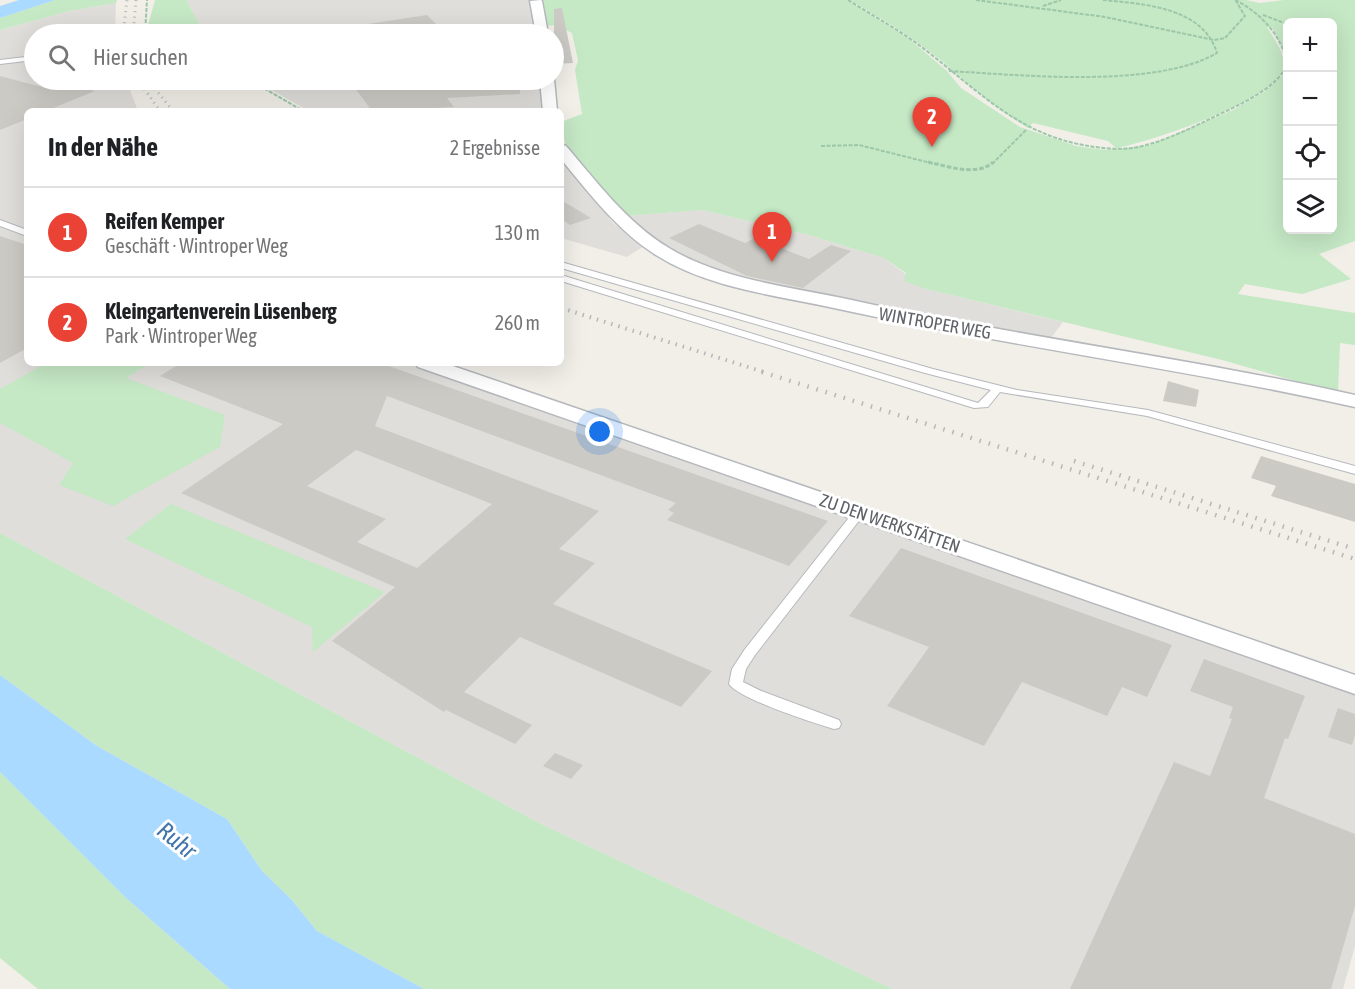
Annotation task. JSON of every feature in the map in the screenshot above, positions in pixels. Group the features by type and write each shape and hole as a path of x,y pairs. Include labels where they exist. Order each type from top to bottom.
{"street":[{"path":"536,1 540,24"},
{"path":"548,90 550,108"},
{"name":"WINTROPER WEG","path":"564,152 631,228 664,252 711,272 883,314 1108,353 1355,402"},
{"name":"ZU DEN WERKSTÄTTEN","path":"434,366 1355,685"}],"lane":[{"path":"0,62 24,59"},
{"path":"0,223 24,232"},
{"path":"564,266 929,372 998,388 1148,413 1355,470"},
{"path":"564,279 978,406 984,405 998,388"},
{"path":"834,724 756,695 736,684 738,669 750,652 860,513"}],"path":[{"path":"146,24 147,0"},
{"path":"848,0 909,37 996,109 1027,129 1083,146 1124,149 1165,138 1242,103 1271,85 1286,68 1283,52 1259,14"},
{"path":"976,0 1039,7 1144,24 1214,40 1225,38 1245,16 1235,0"},
{"path":"1039,7 1060,0"},
{"path":"949,71 1043,76 1153,71 1212,57 1217,53 1214,40 1196,21 1184,15 1153,7 1103,0"},
{"path":"1235,0 1259,14 1283,23"},
{"path":"267,90 298,108"},
{"path":"821,146 857,145 958,168 980,170 988,166 1027,129"}],"shaded area":[{"path":"186,0 532,0 535,24 199,24"},
{"path":"116,3 115,24 24,24 24,90 130,90 137,108 24,108 24,366 446,366 1355,679 1355,946 1343,989 893,989 543,825 0,533 0,30 69,11"},
{"path":"272,90 543,90 546,108 304,108"},
{"path":"564,163 613,223 644,246 627,257 564,239"},
{"path":"702,210 809,235 884,258 926,289 1063,322 1051,338 891,310 732,276 665,247 626,216"}],"green space":[{"path":"55,0 117,0 116,3 69,11 0,30 0,18"},
{"path":"155,0 186,0 199,24 148,24"},
{"path":"540,0 847,0 908,38 947,71 961,88 1020,127 1076,146 1105,150 1150,145 1233,110 1264,92 1283,75 1283,234 1337,234 1337,18 1283,18 1283,49 1272,27 1267,27 1283,58 1282,72 1271,84 1254,96 1205,119 1154,138 1116,148 1108,141 1033,123 1028,128 994,105 921,45 849,0 1246,0 1260,3 1284,0 1355,0 1355,241 1319,254 1351,279 1302,294 1245,284 1238,294 1355,313 1355,345 1340,343 1338,393 1222,360 926,289 904,281 906,273 884,258 809,235 702,210 626,216 585,174 568,149 564,139 564,121 582,114 575,70 578,60 572,33 564,29 564,24 546,24"},
{"path":"41,366 145,366 126,378 225,415 220,447 113,506 59,485 73,463 0,423 0,389"},
{"path":"171,504 385,592 313,652 312,627 125,539"},
{"path":"0,533 543,825 893,989 424,989 317,931 291,899 262,871 227,819 97,746 0,675"},
{"path":"0,772 126,898 230,989 38,989 0,958"}],"water":[{"path":"19,0 55,0 0,18 0,6"},
{"name":"Ruhr","path":"0,675 97,746 227,819 262,871 291,899 317,931 424,989 230,989 126,898 0,772"}],"building":[{"path":"562,8 573,63 564,63 564,24 554,24 554,9"},
{"path":"427,15 436,24 368,24"},
{"path":"0,76 24,82 24,90 95,91 53,108 24,108 24,120 0,130"},
{"path":"356,90 520,90 520,94 447,98 454,107 370,108"},
{"path":"564,202 591,218 570,225 564,221"},
{"path":"699,224 745,243 755,238 809,259 831,245 851,251 803,288 747,276 669,238"},
{"path":"0,236 24,244 24,350 0,363"},
{"path":"176,366 389,366 828,521 789,566 667,520 674,513 668,510 676,503 387,396 375,426 599,511 559,549 595,563 553,604 712,671 681,707 520,637 464,692 532,725 515,744 446,710 444,712 332,641 395,587 181,493 283,424 160,376","holes":["356,450 492,504 417,568 357,542 386,519 307,486"]},
{"path":"1168,381 1199,390 1196,407 1163,401"},
{"path":"1261,456 1355,484 1355,522 1271,496 1276,486 1251,478"},
{"path":"901,548 1172,645 1147,697 1122,687 1107,716 1022,682 984,746 887,706 929,647 849,616"},
{"path":"1204,659 1305,696 1288,739 1285,738 1264,798 1355,834 1355,906 1331,989 1070,989 1174,762 1210,776 1232,719 1229,718 1233,707 1190,691"},
{"path":"1338,708 1355,714 1355,735 1352,745 1328,737"},
{"path":"555,753 583,765 571,779 543,766"}],"railway":[{"path":"124,24 127,0"},
{"path":"134,24 136,0"},
{"path":"145,90 158,108"},
{"path":"156,90 171,108"},
{"path":"564,309 767,373"},
{"path":"762,372 1355,559"},
{"path":"1074,461 1355,549"}],"place":[{"name":"Kleingartenverein Lüsenberg","path":"932,147"},
{"name":"Reifen Kemper","path":"772,262"}]}
